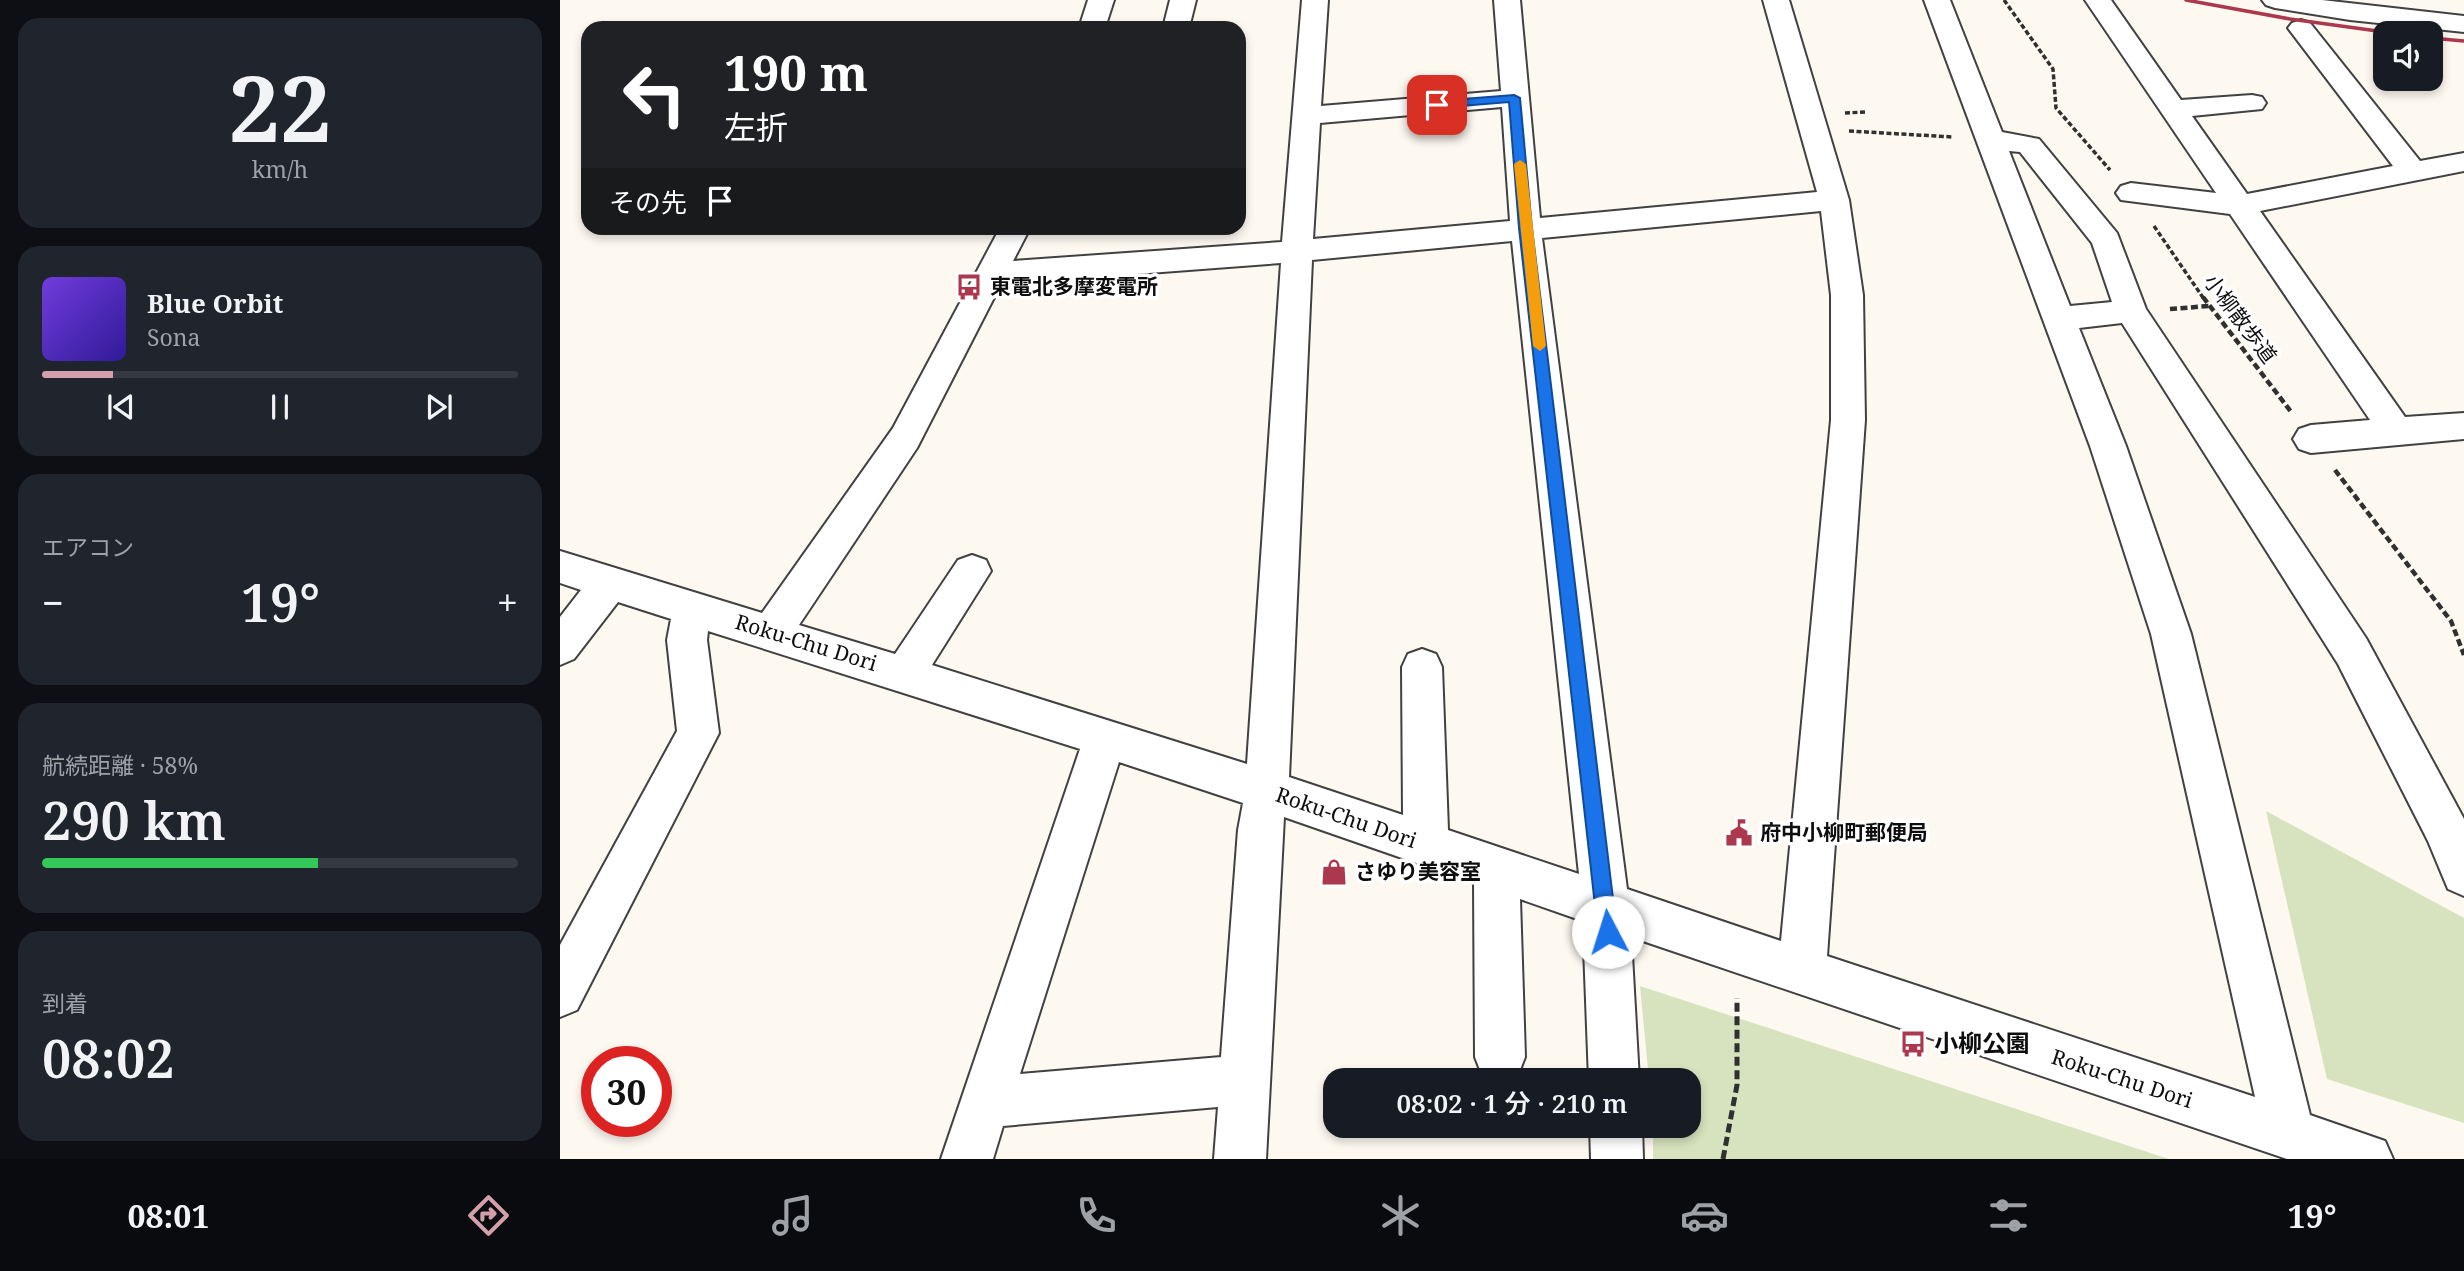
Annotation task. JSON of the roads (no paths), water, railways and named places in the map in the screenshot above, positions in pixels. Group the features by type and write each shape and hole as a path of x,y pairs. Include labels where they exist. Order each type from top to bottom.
{"street":[{"path":"1094,21 1101,0"},
{"path":"1178,21 1183,0"},
{"path":"1240,1159 1260,830 1268,791 1297,251 1315,0"},
{"path":"1507,0 1526,228 1606,907 1613,1068"},
{"path":"1776,0 1834,200 1847,295 1848,420 1802,973"},
{"path":"1937,0 2108,446 2171,634 2289,1134"},
{"path":"2098,0 2395,430"},
{"path":"2275,0 2350,12 2464,24"},
{"path":"2301,28 2413,172"},
{"path":"1307,116 1514,98"},
{"path":"2173,109 2252,103"},
{"path":"1991,139 2029,145 2106,240 2131,311 2352,651 2446,829 2464,873"},
{"path":"2131,193 2240,205 2464,162"},
{"path":"990,274 1297,251 1834,200"},
{"path":"772,632 905,438 1011,235"},
{"path":"2058,319 2131,311"},
{"path":"2311,439 2464,426"},
{"name":"Roku-Chu Dori","path":"560,567 1268,791 1802,973 2367,1159"},
{"path":"904,674 972,571"},
{"path":"560,647 610,583"},
{"path":"560,993 698,733 687,640 693,607"},
{"path":"1422,667 1426,845"},
{"path":"967,1159 1105,738"},
{"path":"1497,869 1500,1058"},
{"path":"986,1102 1246,1080"},
{"path":"1616,1138 1617,1159"}],"railway":[{"path":"2186,0 2373,30"},
{"path":"2443,39 2464,41"}],"place":[{"name":"東電北多摩変電所","path":"969,287"},
{"name":"府中小柳町郵便局","path":"1739,833"},
{"name":"さゆり美容室","path":"1334,872"},
{"name":"小柳公園","path":"1913,1044"}]}
